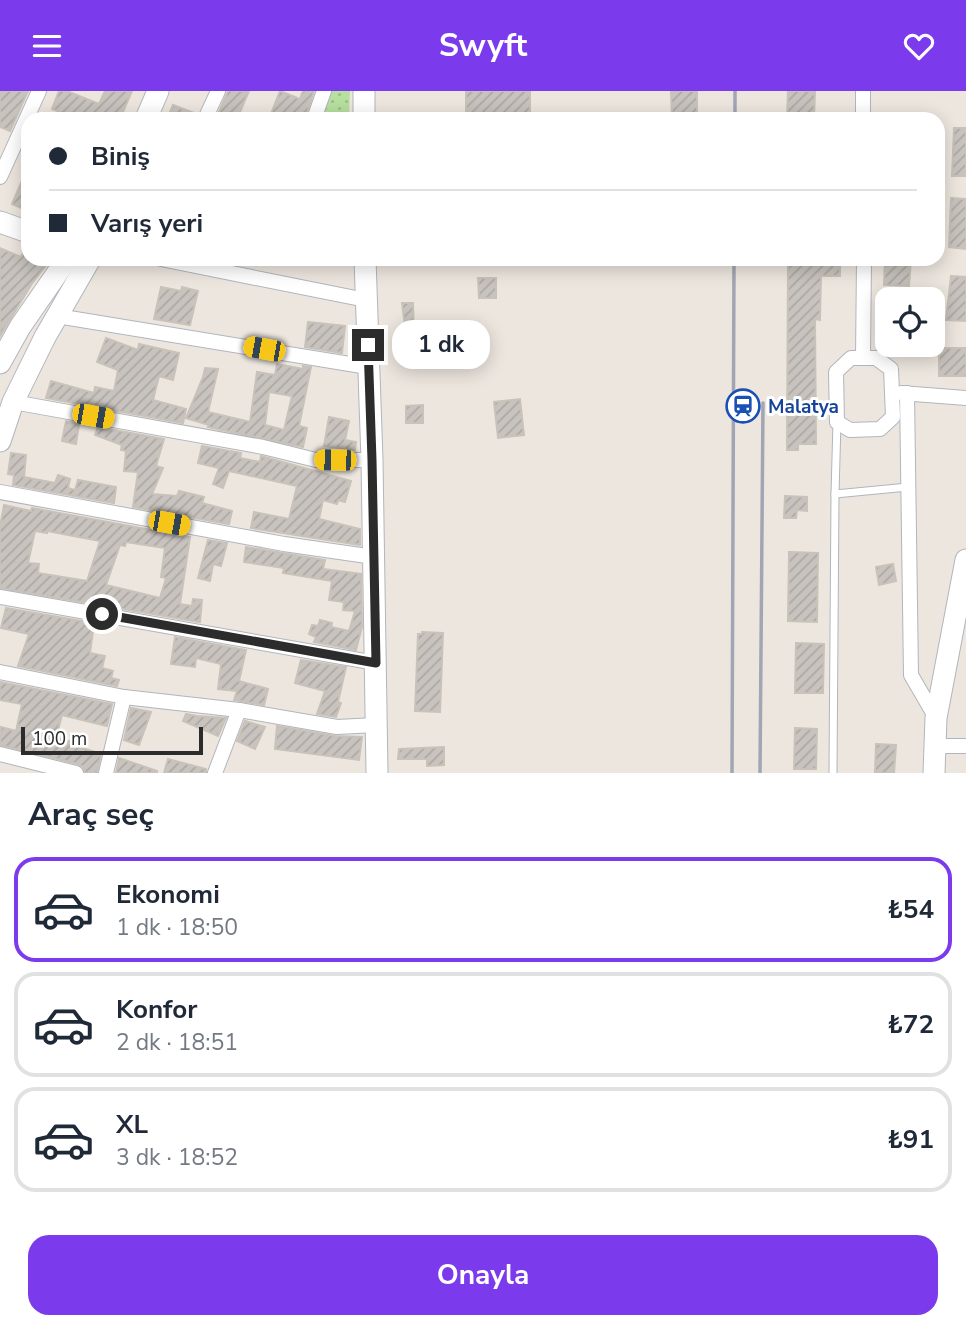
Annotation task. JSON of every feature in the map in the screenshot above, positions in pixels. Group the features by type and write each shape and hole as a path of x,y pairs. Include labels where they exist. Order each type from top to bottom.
{"street":[{"path":"29,112 39,91"},
{"path":"149,112 158,91"},
{"path":"208,112 218,91"},
{"path":"316,112 324,91"},
{"path":"364,91 364,112"},
{"path":"863,91 863,112"},
{"path":"0,177 21,131"},
{"path":"0,222 21,230"},
{"path":"0,363 20,327 61,266"},
{"path":"0,441 13,402 86,266"},
{"path":"196,266 366,300"},
{"path":"365,266 372,460 377,772"},
{"path":"863,358 864,266"},
{"path":"57,316 368,367"},
{"path":"900,393 893,417 880,429 850,430 837,422 836,372 851,358 876,358 891,369 900,393 908,487 911,675 936,718"},
{"path":"900,393 966,398"},
{"path":"13,402 263,447 316,460 372,460"},
{"path":"0,492 284,544 374,557"},
{"path":"934,772 936,718 966,560"},
{"path":"0,597 376,663"},
{"path":"0,671 124,697 239,710 337,727 376,725"},
{"path":"106,772 124,697"},
{"path":"215,772 239,710"},
{"path":"933,746 966,746"},
{"path":"0,754 76,772"}],"lane":[{"path":"833,772 837,422"},
{"path":"835,494 908,487"}],"green space":[{"path":"332,91 350,91 349,112 324,112"}],"building":[{"path":"0,91 28,91 10,131 0,127"},
{"path":"59,91 67,91 99,104 105,91 132,91 123,112 59,112 52,109"},
{"path":"228,91 249,91 240,112 219,112"},
{"path":"280,91 300,99 303,91 314,91 307,112 272,112"},
{"path":"466,91 530,91 530,112 466,112"},
{"path":"671,91 697,91 697,112 672,112"},
{"path":"788,91 815,91 814,112 787,112"},
{"path":"173,105 192,112 170,112"},
{"path":"954,128 966,128 966,176 952,176"},
{"path":"21,183 21,208 12,204"},
{"path":"951,198 966,199 966,249 949,247"},
{"path":"0,248 21,257 21,266 45,266 0,336"},
{"path":"788,266 840,266 840,276 821,276 820,320 815,319 816,444 798,444 798,450 787,450"},
{"path":"885,266 910,266 909,286 884,285"},
{"path":"951,276 966,277 966,321 946,320"},
{"path":"478,278 496,278 496,298 479,298"},
{"path":"161,287 181,291 182,287 198,291 190,325 154,319"},
{"path":"402,303 413,303 414,337 411,363 401,362 405,326"},
{"path":"308,322 345,326 342,353 305,347"},
{"path":"106,338 138,350 139,344 179,353 173,380 159,376 153,400 186,409 183,423 46,398 51,381 94,393 95,387 114,391 118,370 97,362"},
{"path":"945,348 966,348 966,376 939,376 939,357 945,357"},
{"path":"277,364 303,369 303,366 311,367 299,426 307,428 303,447 208,427 209,425 186,418 205,368 218,369 208,412 250,422 257,372 275,375","holes":["269,392 292,396 284,430 265,425"]},
{"path":"520,399 524,435 498,438 494,402"},
{"path":"423,405 423,423 406,423 406,406"},
{"path":"329,417 349,421 345,440 356,442 355,450 324,446"},
{"path":"66,421 79,424 76,444 62,441"},
{"path":"98,427 164,439 156,466 163,468 152,494 177,496 179,491 204,497 202,503 232,511 229,524 133,507 138,472 124,471 126,451 121,450 122,445 95,435"},
{"path":"202,446 241,453 240,458 260,462 261,456 351,481 345,502 338,500 337,504 323,500 319,519 360,529 360,545 251,528 254,512 289,519 297,486 229,471 223,488 213,484 219,468 198,463"},
{"path":"11,453 26,455 24,477 55,483 58,475 70,479 68,488 75,490 78,480 116,487 114,503 13,485 14,475 8,474"},
{"path":"785,496 807,497 807,511 797,510 796,518 784,518"},
{"path":"4,505 190,537 180,604 192,606 193,599 202,600 200,622 0,588 0,526","holes":["35,531 100,541 87,581 38,573 39,564 28,563","126,542 165,548 161,577 166,578 160,598 106,585 120,545 125,546"]},
{"path":"208,540 227,543 221,566 213,564 210,581 198,578"},
{"path":"246,547 325,560 323,569 361,574 362,627 356,650 314,642 316,637 309,634 312,625 318,626 320,620 332,623 331,627 349,631 355,611 343,610 344,602 329,600 332,581 283,573 284,568 244,562"},
{"path":"789,552 818,553 817,622 788,621"},
{"path":"893,564 896,581 879,585 876,567"},
{"path":"6,608 94,623 90,653 105,656 102,668 113,671 111,678 119,680 117,686 18,666 29,634 1,628"},
{"path":"443,633 440,712 415,711 418,634"},
{"path":"175,637 246,650 239,681 268,689 264,705 234,700 237,691 218,689 221,664 196,658 195,667 171,664"},
{"path":"796,643 824,644 823,693 795,693"},
{"path":"301,660 346,667 338,702 341,703 336,717 317,714 325,691 295,683"},
{"path":"0,682 112,704 107,726 62,715 56,738 81,744 80,747 101,754 97,773 85,773 83,767 78,764 0,745 1,727 16,731 22,704 0,700"},
{"path":"131,708 151,712 139,745 124,740"},
{"path":"186,714 226,718 218,736 183,721"},
{"path":"245,721 265,727 255,749 237,741"},
{"path":"277,726 335,736 362,737 359,760 275,749"},
{"path":"795,728 817,729 816,769 794,769"},
{"path":"876,744 896,745 894,773 875,773"},
{"path":"444,747 444,765 427,766 427,759 398,759 399,749"},
{"path":"119,758 157,771 157,773 116,773"},
{"path":"168,759 206,769 206,773 164,773"}],"railway":[{"path":"735,91 735,112"},
{"path":"732,773 734,266"},
{"path":"760,773 763,403"}],"place":[{"name":"Malatya","path":"743,406"}],"route":[{"path":"102,614 376,663 368,345"}]}
